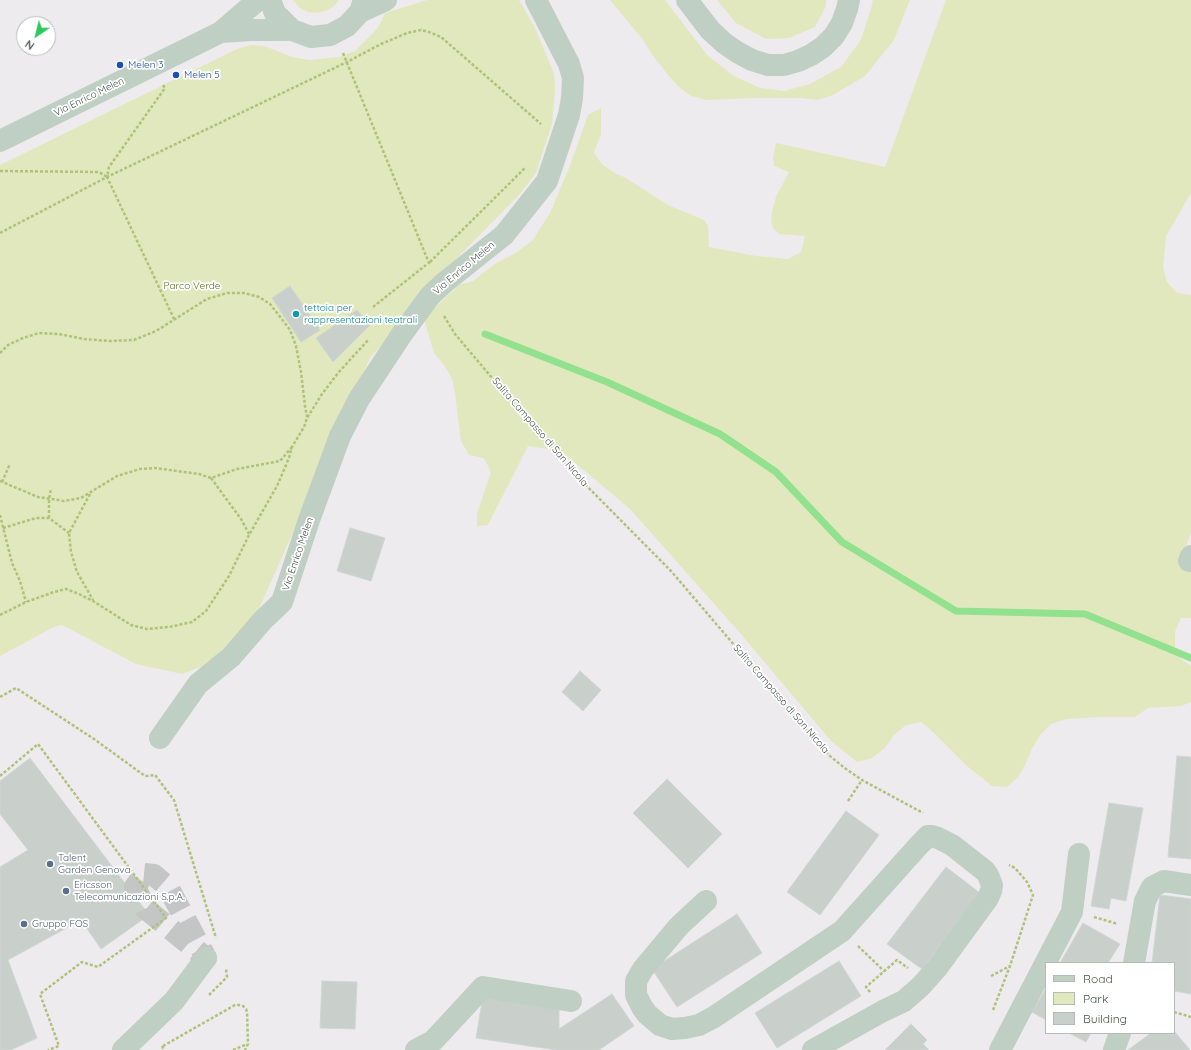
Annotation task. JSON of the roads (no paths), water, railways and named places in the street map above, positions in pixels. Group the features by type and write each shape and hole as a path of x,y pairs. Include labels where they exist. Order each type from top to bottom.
{"street":[{"name":"Via Enrico Melen","path":"0,141 222,32 258,0"},
{"path":"270,0 275,13 292,30 311,37 330,35 347,26 362,6 386,0"},
{"name":"Via Enrico Melen","path":"160,738 198,684 231,657 263,620 282,602 309,520 340,436 359,399 402,334 430,296 445,282 504,235 547,181 569,115 573,78 569,64 536,0"},
{"path":"687,0 710,30 724,43 737,52 752,60 768,64 784,65 798,61 823,47 834,36 842,23 849,0"},
{"name":"Via Enrico Melen","path":"222,32 292,30"},
{"path":"706,901 679,926 650,960 636,981 636,995 647,1014 660,1025 672,1029 699,1025 714,1017 842,931 928,836 944,841 985,870 992,885 988,898 937,968 921,986 904,1001 813,1050"},
{"path":"1046,962 1072,912 1079,854"},
{"path":"1134,962 1145,901 1152,887 1164,881 1191,885"},
{"path":"123,1050 174,1001 211,950"},
{"path":"1000,1050 1045,964"},
{"path":"416,1050 433,1041 483,987 571,1001"},
{"path":"1114,1050 1120,1034"}],"waterway":[{"path":"485,334 607,382 720,434 776,472 842,542 956,611 1085,614 1191,658"}],"tunnel":[{"path":"144,874 154,875 168,887 206,958 146,909 135,887 144,874"}],"place":[{"name":"Melen 3","path":"120,65"},
{"name":"Melen 5","path":"176,75"},
{"name":"tettoia per rappresentazioni teatrali","path":"296,314"},
{"name":"Talent Garden Genova","path":"50,864"},
{"name":"Ericsson Telecomunicazioni S.p.A.","path":"66,891"},
{"name":"Gruppo FOS","path":"24,924"}],"park label":[{"name":"Parco Verde","path":"192,286"}]}
